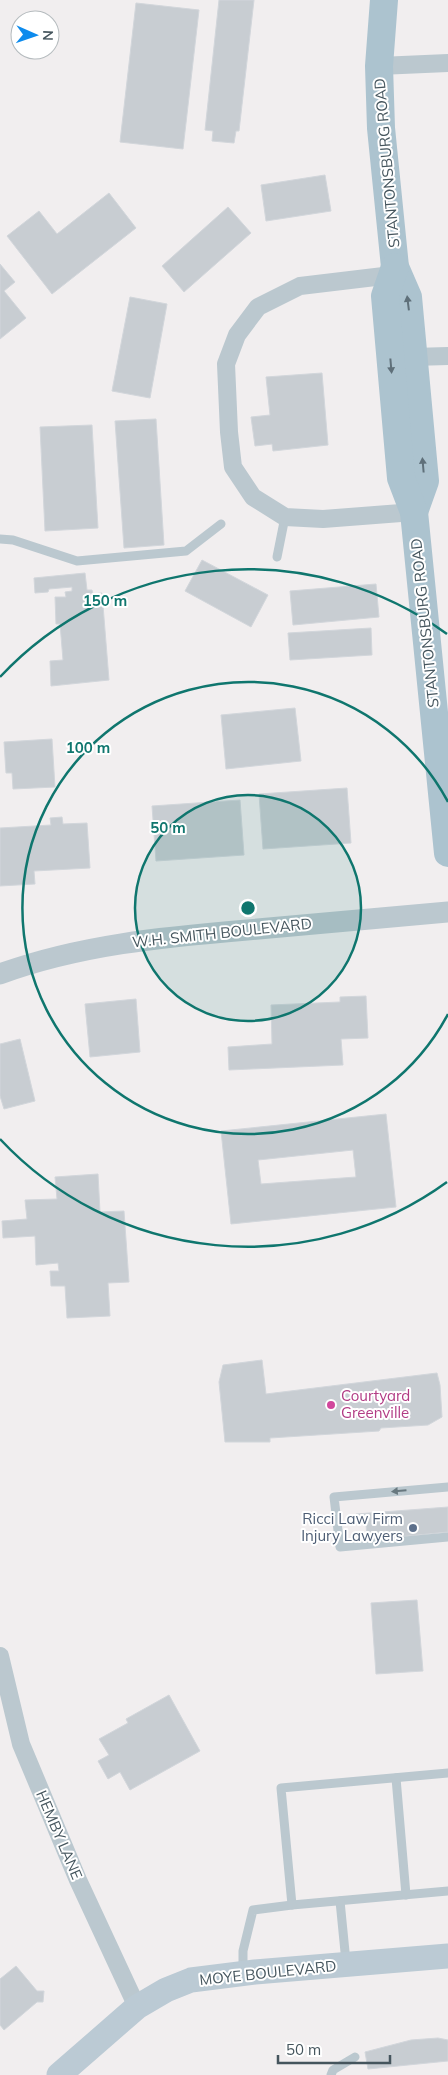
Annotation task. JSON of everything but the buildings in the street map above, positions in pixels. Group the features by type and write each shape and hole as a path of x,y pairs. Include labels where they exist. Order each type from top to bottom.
{"main road":[{"name":"STANTONSBURG ROAD","path":"384,0 379,66 381,128 394,271 408,297 425,481 414,512"},
{"name":"STANTONSBURG ROAD","path":"394,271 385,296 401,478 414,512 448,853"},
{"name":"MOYE BOULEVARD","path":"59,2075 137,2008 166,1990 191,1980 346,1964 448,1956"}],"street":[{"path":"379,66 448,63"},
{"path":"394,271 300,286 258,307 237,335 226,364 229,432 233,467 253,497 285,516 323,519 414,512"},
{"path":"413,357 448,356"},
{"name":"W.H. SMITH BOULEVARD","path":"0,974 35,961 122,944 186,935 448,912"},
{"name":"HEMBY LANE","path":"0,1656 20,1744 78,1880 137,2008"}],"lane":[{"path":"277,557 285,516"},
{"path":"0,539 13,540 77,561 186,552 221,524"},
{"path":"448,1487 334,1497 340,1547 448,1537"},
{"path":"292,1905 281,1788 448,1773"},
{"path":"396,1778 406,1895"},
{"path":"243,1974 243,1951 253,1910 340,1900 448,1891"},
{"path":"340,1900 346,1964"},
{"path":"331,2075 333,2070 355,2056"}],"place":[{"name":"Courtyard Greenville","path":"331,1405"},
{"name":"Ricci Law Firm Injury Lawyers","path":"413,1528"}]}
